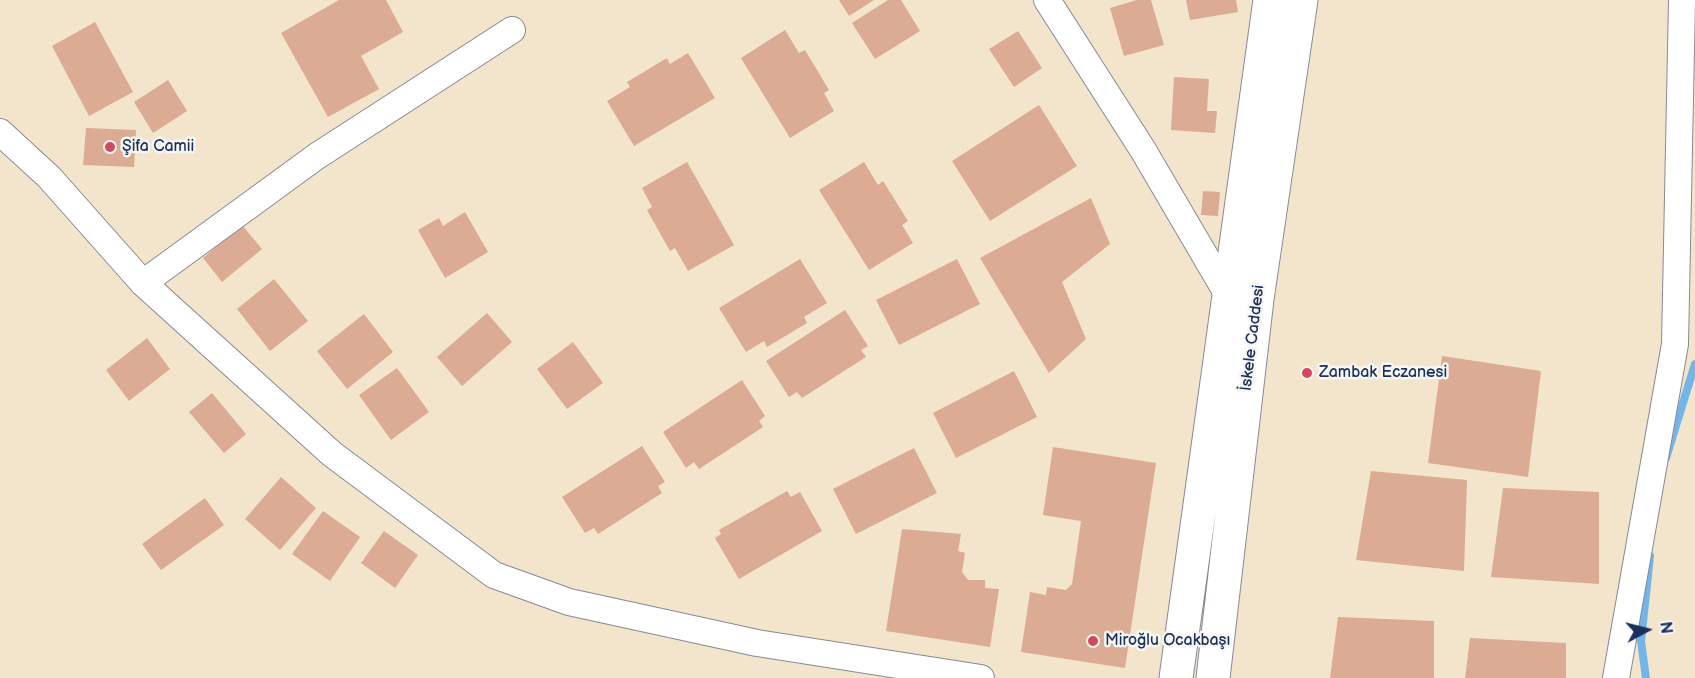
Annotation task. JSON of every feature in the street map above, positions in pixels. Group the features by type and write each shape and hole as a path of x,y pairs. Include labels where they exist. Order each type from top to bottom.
{"main road":[{"path":"1176,678 1243,297 1270,0"},
{"name":"İskele Caddesi","path":"1213,678 1243,297 1301,0"}],"street":[{"path":"1047,0 1143,150 1243,297"},
{"path":"1616,678 1675,344 1687,146 1682,0"},
{"path":"143,283 317,156 512,30"},
{"path":"0,132 49,177 143,283 332,454 494,575 568,602 757,643 981,678"}],"building":[{"path":"339,0 386,0 403,32 361,56 379,89 328,117 281,33"},
{"path":"839,0 874,0 849,16"},
{"path":"888,0 901,0 920,31 875,59 852,23"},
{"path":"1137,0 1151,0 1164,45 1124,56 1110,8"},
{"path":"1186,0 1236,0 1238,12 1190,20"},
{"path":"95,22 133,92 89,116 52,46"},
{"path":"785,30 799,53 805,50 829,90 824,93 834,111 790,138 741,58"},
{"path":"1018,31 1042,68 1014,87 989,49"},
{"path":"688,53 715,98 634,146 607,101 630,87 627,82 667,58 670,64"},
{"path":"1174,77 1209,79 1207,111 1217,111 1215,133 1171,130"},
{"path":"168,80 187,111 153,133 134,102"},
{"path":"1039,105 1077,166 990,221 952,161"},
{"name":"Şifa Camii","path":"86,128 136,130 134,167 83,165"},
{"path":"687,162 734,245 688,271 675,248 670,251 647,210 652,207 642,188"},
{"path":"864,162 878,185 883,181 908,221 902,225 913,243 869,270 819,190"},
{"path":"1203,191 1220,192 1218,216 1201,215"},
{"path":"1091,198 1110,244 1062,282 1086,339 1049,373 980,258"},
{"path":"465,212 488,252 445,278 418,230 439,218 443,226"},
{"path":"242,225 262,249 222,282 203,258"},
{"path":"800,259 827,303 804,317 807,323 767,347 764,341 746,352 719,308"},
{"path":"957,259 980,304 899,345 876,300"},
{"path":"274,279 308,321 270,351 237,309"},
{"path":"845,310 868,346 861,350 866,357 802,398 797,392 789,397 766,361"},
{"path":"487,313 512,342 462,386 437,357"},
{"path":"364,314 393,352 347,389 317,351"},
{"path":"147,338 170,369 129,401 106,370"},
{"path":"573,342 603,383 567,409 537,369"},
{"path":"1442,356 1541,371 1528,477 1428,463"},
{"path":"397,368 429,412 391,440 359,395"},
{"path":"1014,371 1037,417 956,458 933,413"},
{"path":"742,380 765,416 759,421 763,427 699,469 694,462 686,468 663,432"},
{"path":"212,393 246,434 224,453 189,412"},
{"path":"642,446 665,482 658,486 662,493 598,534 594,528 585,533 562,497"},
{"path":"1053,447 1156,463 1125,668 1021,652 1030,592 1046,595 1047,587 1066,590 1072,584 1081,521 1043,515"},
{"path":"914,448 937,493 856,534 833,489"},
{"path":"1371,471 1467,480 1464,571 1356,560"},
{"path":"281,477 316,508 280,550 245,519"},
{"path":"1503,488 1599,492 1599,584 1491,577"},
{"path":"787,491 791,497 800,492 822,531 739,579 715,538 721,534 719,530"},
{"path":"205,498 224,525 161,570 142,544"},
{"path":"323,511 360,537 330,581 292,554"},
{"path":"902,529 961,534 958,551 965,553 962,572 968,580 985,580 985,588 999,589 990,647 886,631"},
{"path":"384,531 418,555 395,588 361,563"},
{"path":"1338,617 1434,621 1434,678 1330,678"},
{"path":"1470,638 1566,643 1566,678 1465,678"}],"waterway":[{"path":"1666,458 1695,364"},
{"path":"1646,678 1641,641 1650,556"}],"place":[{"name":"Şifa Camii","path":"110,147"},
{"name":"Zambak Eczanesi","path":"1307,373"},
{"name":"Miroğlu Ocakbaşı","path":"1093,641"}]}
